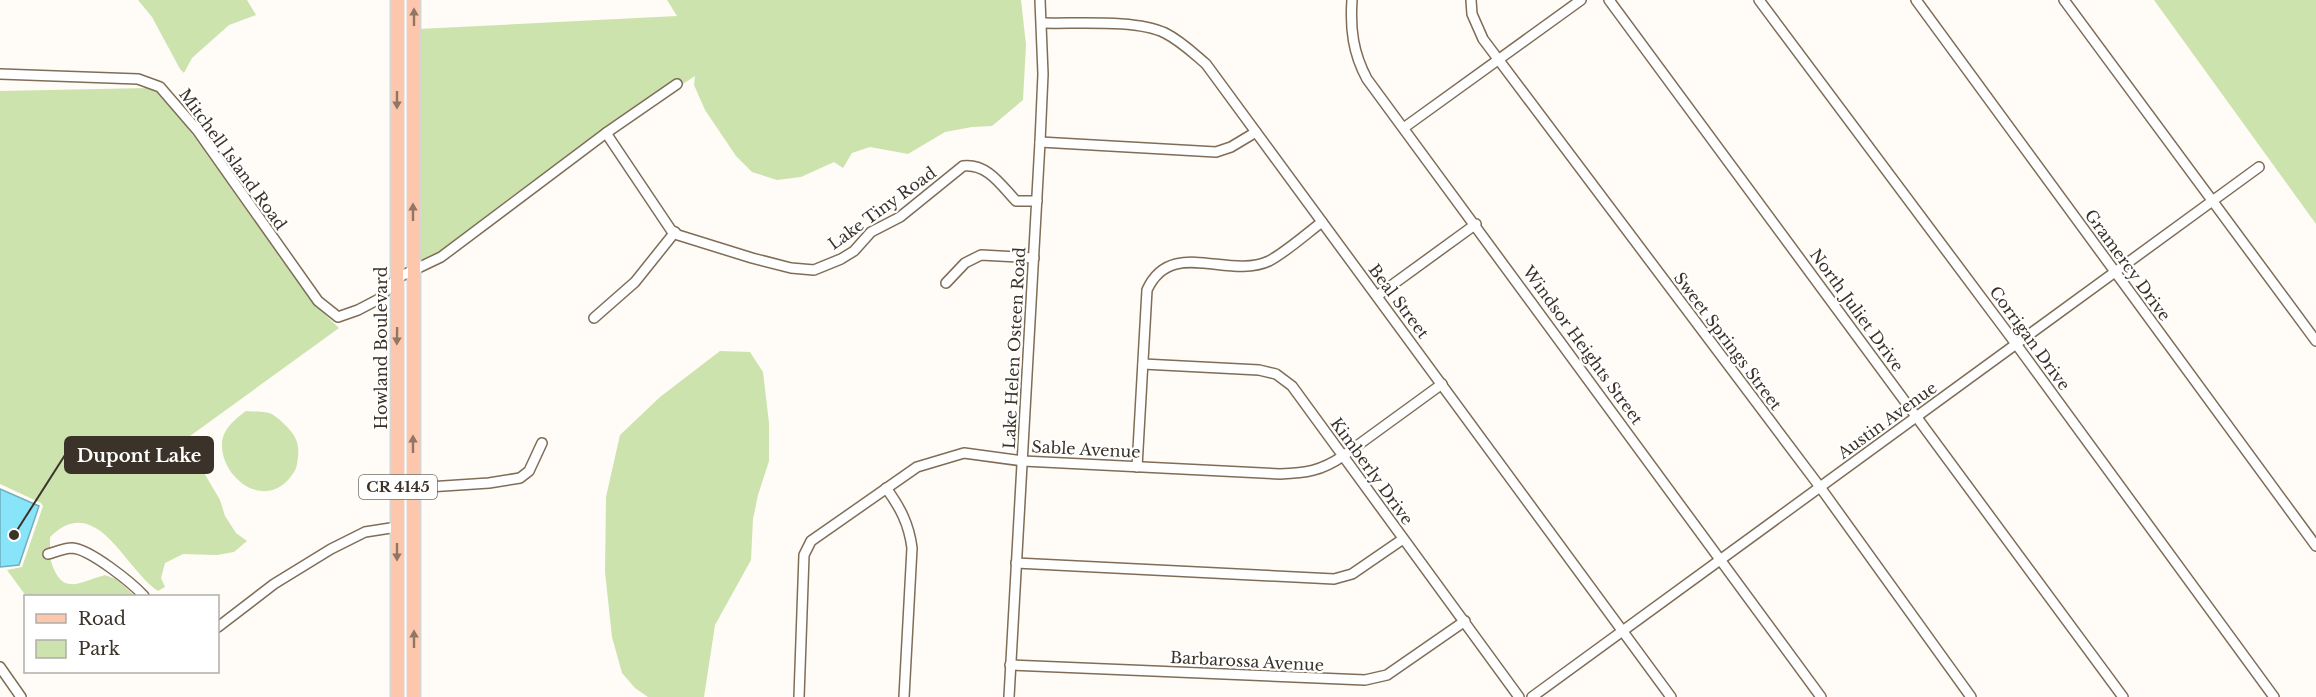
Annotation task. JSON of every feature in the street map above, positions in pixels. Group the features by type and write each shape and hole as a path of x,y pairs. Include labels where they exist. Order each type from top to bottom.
{"main road":[{"name":"Howland Boulevard","path":"397,0 397,697"},
{"name":"Howland Boulevard","path":"414,0 414,697"}],"street":[{"name":"Lake Helen Osteen Road","path":"1009,697 1040,142 1042,23 1040,0"},
{"name":"Windsor Heights Street","path":"1352,0 1353,46 1367,79 1405,127 1821,697"},
{"name":"Sweet Springs Street","path":"1471,0 1472,14 1483,39 1498,60 1820,487 1971,697"},
{"path":"1405,127 1581,0"},
{"name":"North Juliet Drive","path":"1609,0 2123,697"},
{"name":"Corrigan Drive","path":"1759,0 2016,344 2274,697"},
{"name":"Gramercy Drive","path":"1916,0 2316,546"},
{"path":"2064,0 2316,341"},
{"name":"Beal Street","path":"1042,23 1139,26 1163,32 1184,44 1206,64 1671,697"},
{"name":"Mitchell Island Road","path":"0,74 138,79 160,87 197,130 318,301 338,317 379,299 398,278"},
{"path":"398,278 441,257 606,133 677,84"},
{"path":"1040,142 1216,152 1231,147 1256,132"},
{"path":"594,318 635,282 675,232 606,133"},
{"name":"Lake Tiny Road","path":"675,232 686,238 752,258 791,268 814,270 854,251 871,231 900,217 963,166 973,165 990,173 1016,201 1037,201"},
{"name":"Austin Avenue","path":"1532,697 2259,167"},
{"path":"1137,467 1147,290 1152,279 1168,265 1185,262 1246,267 1269,261 1322,222"},
{"path":"1377,296 1476,224"},
{"path":"946,283 965,263 981,255 1034,258"},
{"name":"Kimberly Drive","path":"1143,364 1259,370 1276,374 1292,386 1519,697"},
{"name":"Sable Avenue","path":"799,697 804,555 811,541 917,467 964,453 1023,461 1280,474 1305,473 1326,467 1343,456 1442,384"},
{"path":"413,488 489,483 520,478 529,471 542,443"},
{"path":"885,488 902,509 912,548 904,697"},
{"path":"219,626 274,584 331,549 365,532 397,527"},
{"path":"1016,563 1335,579 1352,574 1403,539"},
{"path":"48,554 73,548 95,557 136,587 142,595"},
{"name":"Barbarossa Avenue","path":"1010,665 1365,680 1387,675 1465,621"},
{"path":"0,667 21,697"}],"green space":[{"path":"138,0 247,0 256,15 229,25 192,58 184,73 152,17"},
{"path":"667,0 1021,0 1026,45 1023,100 992,126 945,132 908,154 870,147 852,153 843,168 834,162 801,177 777,180 752,172 736,156 705,110 694,85 695,76 683,84 678,78 599,132 439,254 418,263 418,29 677,16"},
{"path":"2154,0 2316,0 2316,224"},
{"path":"148,88 157,91 172,106 314,304 339,328 190,436 193,454 220,500 225,516 236,533 247,541 234,552 217,555 183,554 165,563 161,578 165,587 158,591 146,581 109,539 96,528 82,523 67,525 50,537 50,548 43,550 44,559 50,558 54,570 65,583 78,583 105,575 116,579 134,595 25,595 7,570 22,567 43,506 0,484 0,91"},
{"path":"720,351 750,352 763,372 769,423 769,461 753,519 751,560 715,625 704,697 648,697 635,688 622,673 612,637 605,572 606,497 620,435 660,397"},
{"path":"246,411 272,414 296,439 298,456 296,469 288,480 277,488 266,491 255,490 244,485 235,477 223,456 224,434"}],"water":[{"path":"0,489 39,506 19,565 0,567"}],"place":[{"name":"Dupont Lake","path":"14,535"}]}
